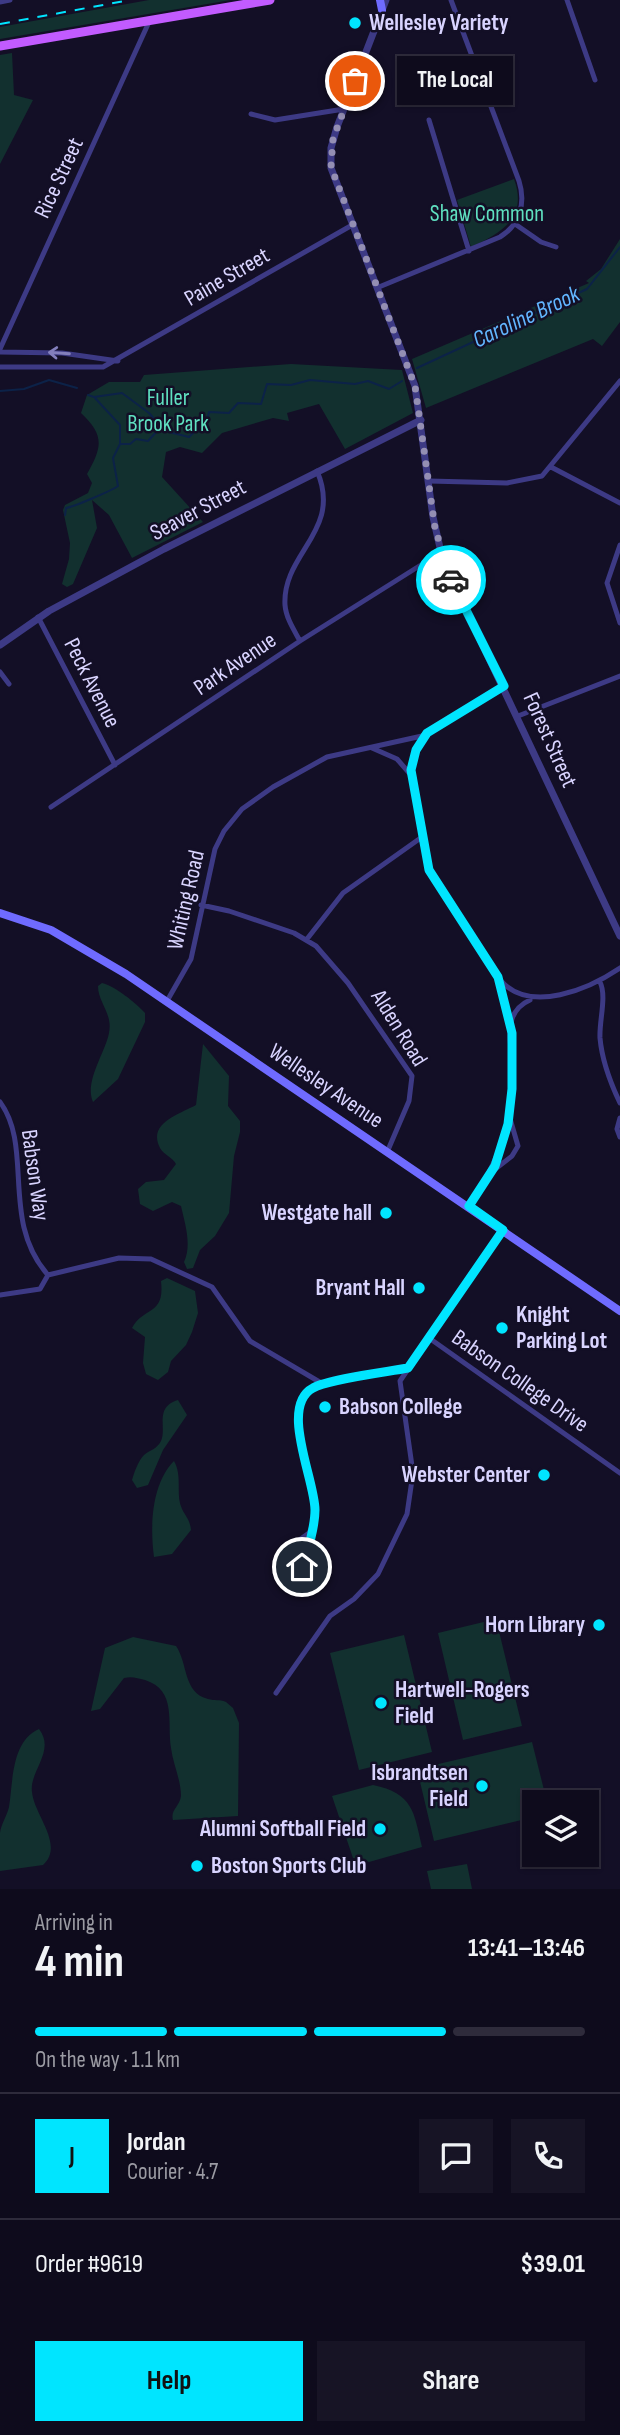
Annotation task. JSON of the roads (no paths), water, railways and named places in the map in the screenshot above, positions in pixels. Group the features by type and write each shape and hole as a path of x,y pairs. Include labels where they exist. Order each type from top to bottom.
{"main road":[{"path":"0,46 270,0"},
{"path":"380,0 382,10"},
{"name":"Wellesley Avenue","path":"0,913 23,919 62,936 167,1001 620,1311"}],"street":[{"path":"0,2 10,0"},
{"name":"Forest Street","path":"386,0 344,108 332,144 330,163 412,379 421,420 440,553 620,936"},
{"path":"379,287 500,237 515,224 522,204 521,186 451,0"},
{"path":"567,0 595,80"},
{"name":"Rice Street","path":"0,350 149,22"},
{"path":"251,114 275,120 344,108"},
{"path":"429,120 469,251"},
{"name":"Paine Street","path":"0,367 40,365 93,369 118,361 354,224"},
{"path":"515,224 541,242 556,247"},
{"path":"0,350 62,353 118,361"},
{"path":"429,481 513,483 538,478 551,467 620,381"},
{"name":"Seaver Street","path":"0,645 38,617 317,470 421,420"},
{"path":"551,467 620,503"},
{"path":"300,641 288,617 286,595 295,568 323,518 324,493 317,470"},
{"path":"620,545 607,583 620,623"},
{"name":"Park Avenue","path":"51,807 300,641 440,553"},
{"name":"Peck Avenue","path":"38,617 116,765"},
{"path":"0,672 9,684"},
{"path":"518,716 620,676"},
{"name":"Whiting Road","path":"167,1001 189,964 218,842 242,809 273,786 321,760 427,733 504,686"},
{"path":"427,733 416,750 411,777 422,837 436,883 498,977 514,993 534,998"},
{"path":"369,747 397,759 411,777"},
{"path":"201,905 229,911 307,939 344,892 422,837"},
{"name":"Alden Road","path":"307,939 343,976 412,1076 409,1101 387,1150"},
{"path":"510,1023 519,1007 534,998 600,982 620,968"},
{"path":"469,1206 492,1171 509,1115 513,1064 510,1023 498,977"},
{"path":"600,982 603,990 602,1053 620,1103"},
{"name":"Babson Way","path":"0,1102 14,1137 17,1191 27,1244 48,1275"},
{"path":"492,1171 509,1159 518,1146 509,1115"},
{"path":"620,1118 617,1129 620,1137"},
{"path":"429,1338 503,1230"},
{"path":"0,1294 40,1289 48,1275 119,1258 151,1259 212,1287 250,1341 323,1384"},
{"name":"Babson College Drive","path":"408,1368 429,1338 620,1473"},
{"path":"309,1533 281,1552 279,1564 286,1572 293,1573 302,1567 311,1541 309,1533 316,1511 297,1412 305,1394 323,1384 408,1368"},
{"path":"276,1693 330,1616 354,1599 377,1574 407,1514 414,1472 400,1392 402,1376 408,1368"}],"waterway":[{"name":"Caroline Brook","path":"417,368 587,289 620,247"},
{"name":"Caroline Brook","path":"0,391 24,389 49,380 77,388"},
{"name":"Caroline Brook","path":"88,395 94,397 122,393 149,413 165,431 189,437 197,429 205,429 209,412 229,413 238,403 261,404 267,384 291,385 310,380 355,384 368,381 389,389 402,381"},
{"path":"95,398 120,425 120,444"},
{"path":"65,515 66,508 118,486 113,458 120,444 130,444 136,439 148,441 160,428"}],"railway":[{"path":"0,24 130,0"}],"place":[{"name":"Wellesley Variety","path":"355,23"},
{"name":"The Local","path":"355,81"},
{"name":"Westgate hall","path":"386,1213"},
{"name":"Bryant Hall","path":"419,1288"},
{"name":"Knight Parking Lot","path":"502,1328"},
{"name":"Babson College","path":"325,1407"},
{"name":"Webster Center","path":"544,1475"},
{"name":"Horn Library","path":"599,1625"},
{"name":"Hartwell-Rogers Field","path":"381,1703"},
{"name":"Isbrandtsen Field","path":"482,1786"},
{"name":"Alumni Softball Field","path":"380,1829"},
{"name":"Boston Sports Club","path":"197,1866"}],"park label":[{"name":"Shaw Common","path":"487,214"},
{"name":"Fuller Brook Park","path":"168,411"}]}
